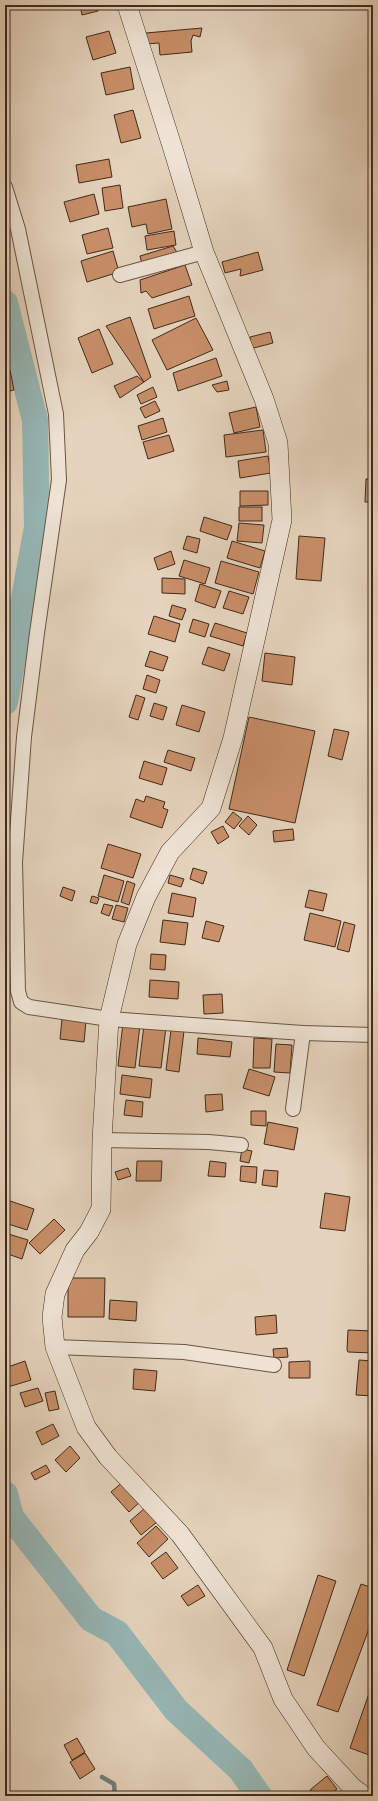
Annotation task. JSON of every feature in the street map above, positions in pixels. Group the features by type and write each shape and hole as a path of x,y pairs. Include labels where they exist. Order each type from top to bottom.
{"street":[{"path":"127,5 204,252 264,399 278,443 282,520 233,738 212,808 170,852 146,896 127,944 109,1019 102,1140 101,1209 89,1232 75,1250 55,1294 52,1318 55,1347 86,1427 108,1457 180,1534 263,1648 283,1699 316,1748 352,1787 364,1796"},
{"path":"5,187 18,229 56,414 59,480 37,633 24,738 15,862 18,992 21,1002 29,1007 109,1019 303,1033 373,1035"},
{"path":"120,275 204,252"},
{"path":"293,1109 303,1033"},
{"path":"102,1140 241,1144"},
{"path":"55,1347 184,1352 274,1365"}],"building":[{"path":"80,5 97,5 98,11 82,15"},
{"path":"202,28 200,37 193,35 191,41 192,52 160,55 159,43 146,44 146,33"},
{"path":"109,31 116,53 93,60 86,37"},
{"path":"130,67 134,89 106,95 101,73"},
{"path":"133,110 141,138 121,143 114,115"},
{"path":"109,159 112,177 79,183 76,165"},
{"path":"120,185 123,208 105,211 102,188"},
{"path":"94,194 99,214 70,222 64,202"},
{"path":"166,199 172,229 148,234 146,224 132,227 128,207"},
{"path":"108,228 113,248 87,254 82,235"},
{"path":"174,231 176,245 147,250 145,236"},
{"path":"173,246 180,257 143,268 140,256"},
{"path":"113,251 119,272 87,282 81,261"},
{"path":"258,252 263,270 240,276 241,269 225,273 222,262"},
{"path":"185,265 192,285 152,298 146,291 141,293 140,280"},
{"path":"189,296 195,316 154,329 148,309"},
{"path":"130,317 151,377 144,382 106,326"},
{"path":"196,318 213,350 167,370 152,340"},
{"path":"99,329 113,364 92,373 78,338"},
{"path":"270,332 273,343 250,349 250,337"},
{"path":"216,358 222,376 178,391 173,373"},
{"path":"10,370 14,390 5,392 5,371"},
{"path":"137,376 144,382 120,398 114,386"},
{"path":"227,381 229,390 217,392 212,385"},
{"path":"153,387 157,397 141,404 137,395"},
{"path":"155,401 160,411 145,418 140,408"},
{"path":"256,407 260,427 234,433 229,413"},
{"path":"163,418 167,432 142,440 138,426"},
{"path":"263,430 266,452 226,457 224,435"},
{"path":"169,435 174,451 148,459 143,442"},
{"path":"268,456 271,473 240,478 238,461"},
{"path":"366,479 373,479 373,502 365,502"},
{"path":"240,491 268,491 268,505 240,506"},
{"path":"239,507 262,507 262,521 239,521"},
{"path":"204,517 232,526 227,540 200,531"},
{"path":"239,523 264,525 262,543 237,541"},
{"path":"187,536 200,539 197,553 183,549"},
{"path":"299,536 325,538 321,581 296,579"},
{"path":"232,541 265,551 260,568 227,558"},
{"path":"171,551 175,564 158,570 154,558"},
{"path":"184,560 210,568 205,584 179,576"},
{"path":"221,561 259,572 253,594 215,583"},
{"path":"162,578 185,579 185,594 162,593"},
{"path":"200,584 221,591 215,608 195,601"},
{"path":"229,591 249,597 243,614 223,608"},
{"path":"172,605 186,609 182,620 169,616"},
{"path":"154,616 180,624 175,642 148,634"},
{"path":"193,619 209,624 205,637 189,632"},
{"path":"215,623 247,633 243,646 210,636"},
{"path":"208,647 230,654 224,671 202,664"},
{"path":"150,651 168,657 163,671 145,666"},
{"path":"265,653 295,657 292,685 262,681"},
{"path":"147,675 160,680 156,693 143,689"},
{"path":"136,695 145,698 138,720 129,717"},
{"path":"154,703 167,707 163,720 150,716"},
{"path":"182,705 205,712 199,732 176,725"},
{"path":"249,717 315,731 295,823 229,809"},
{"path":"334,729 349,732 342,760 328,756"},
{"path":"168,750 195,758 191,771 164,762"},
{"path":"144,761 167,768 162,785 139,778"},
{"path":"146,796 165,802 163,808 168,810 162,828 130,817 136,799 144,802"},
{"path":"233,812 242,819 234,829 225,822"},
{"path":"248,816 257,825 249,835 239,826"},
{"path":"223,826 229,837 218,844 211,832"},
{"path":"293,829 294,840 274,842 273,831"},
{"path":"108,844 141,854 133,878 101,868"},
{"path":"193,868 207,872 203,884 190,879"},
{"path":"104,875 124,881 118,902 98,896"},
{"path":"170,875 184,879 181,887 168,883"},
{"path":"127,881 135,884 129,905 121,902"},
{"path":"63,887 75,891 72,901 60,896"},
{"path":"309,890 327,894 323,911 305,907"},
{"path":"172,893 196,898 193,917 168,913"},
{"path":"92,896 99,898 97,904 90,902"},
{"path":"104,904 113,906 109,916 101,913"},
{"path":"116,905 128,908 124,922 112,919"},
{"path":"310,913 341,921 335,947 304,940"},
{"path":"163,920 188,923 185,945 160,942"},
{"path":"206,921 224,926 219,942 202,938"},
{"path":"344,922 355,925 349,952 337,949"},
{"path":"151,954 166,955 165,970 150,969"},
{"path":"150,980 179,982 178,999 149,997"},
{"path":"222,994 223,1013 204,1014 203,995"},
{"path":"62,1019 86,1021 84,1042 60,1039"},
{"path":"123,1023 140,1025 135,1068 118,1066"},
{"path":"144,1025 166,1027 161,1068 139,1066"},
{"path":"171,1030 184,1031 179,1072 166,1070"},
{"path":"198,1038 232,1042 230,1057 197,1054"},
{"path":"254,1038 272,1039 270,1068 253,1068"},
{"path":"276,1044 292,1045 290,1073 274,1072"},
{"path":"249,1069 275,1077 269,1096 243,1088"},
{"path":"122,1075 152,1079 150,1098 120,1094"},
{"path":"222,1094 223,1110 206,1112 205,1095"},
{"path":"126,1100 143,1102 142,1117 124,1115"},
{"path":"251,1111 266,1111 266,1126 251,1125"},
{"path":"268,1122 298,1128 294,1150 264,1144"},
{"path":"242,1149 252,1151 249,1163 240,1161"},
{"path":"137,1161 162,1161 161,1181 136,1181"},
{"path":"210,1161 226,1163 225,1177 208,1176"},
{"path":"241,1166 257,1167 256,1183 240,1181"},
{"path":"128,1168 131,1176 118,1180 115,1172"},
{"path":"264,1170 278,1171 277,1187 262,1185"},
{"path":"325,1193 350,1197 345,1231 320,1228"},
{"path":"7,1200 34,1209 27,1230 5,1223 5,1206"},
{"path":"54,1219 65,1230 40,1254 29,1243"},
{"path":"5,1233 28,1240 22,1259 5,1253"},
{"path":"68,1278 105,1278 104,1317 68,1317"},
{"path":"110,1300 137,1302 136,1321 109,1319"},
{"path":"276,1315 277,1333 256,1335 255,1317"},
{"path":"348,1330 373,1331 373,1353 348,1352"},
{"path":"287,1348 288,1357 274,1358 273,1349"},
{"path":"359,1360 373,1361 373,1396 356,1395"},
{"path":"25,1361 31,1380 8,1387 5,1376 5,1368"},
{"path":"310,1361 310,1378 289,1378 289,1362"},
{"path":"134,1369 157,1371 155,1391 133,1389"},
{"path":"38,1388 43,1401 25,1407 20,1393"},
{"path":"55,1391 59,1409 49,1411 45,1393"},
{"path":"53,1424 59,1436 42,1445 36,1432"},
{"path":"70,1446 80,1458 66,1472 55,1460"},
{"path":"46,1465 50,1472 35,1480 31,1473"},
{"path":"125,1480 142,1500 129,1512 111,1492"},
{"path":"145,1508 157,1522 141,1535 130,1521"},
{"path":"156,1526 168,1539 149,1557 137,1543"},
{"path":"166,1552 178,1568 163,1579 151,1563"},
{"path":"318,1575 336,1581 304,1676 287,1670"},
{"path":"361,1584 373,1588 373,1618 338,1712 317,1705"},
{"path":"198,1585 205,1596 188,1606 181,1596"},
{"path":"373,1682 373,1754 372,1756 350,1748"},
{"path":"77,1738 85,1752 72,1760 64,1745"},
{"path":"85,1753 95,1769 80,1779 70,1762"},
{"path":"327,1776 337,1789 328,1796 315,1796 310,1790"}],"waterway":[{"path":"5,303 35,420 37,527 5,702"},
{"path":"5,1494 11,1517 91,1619 117,1633 176,1710 241,1770 259,1796"},
{"path":"102,1777 114,1784 115,1796"}]}
